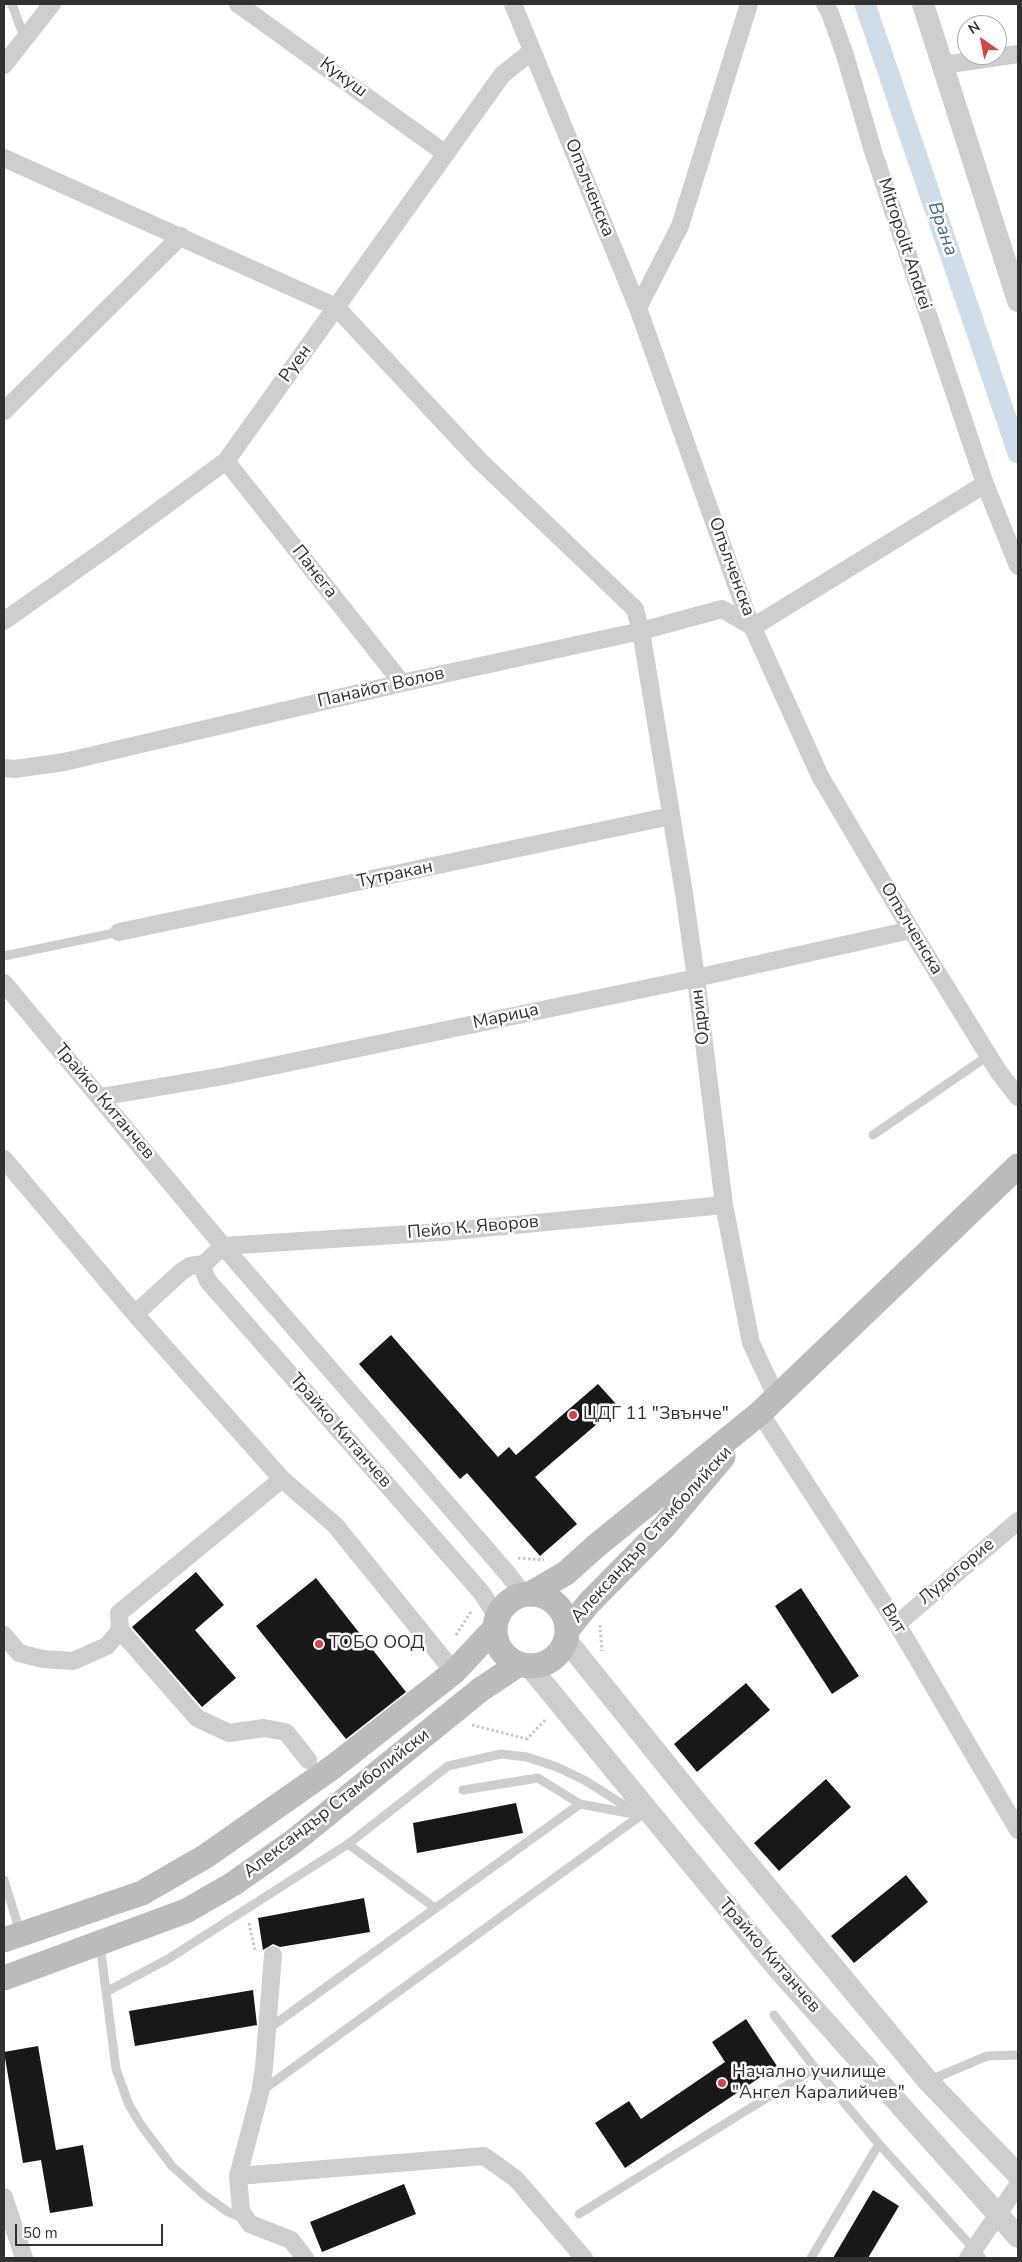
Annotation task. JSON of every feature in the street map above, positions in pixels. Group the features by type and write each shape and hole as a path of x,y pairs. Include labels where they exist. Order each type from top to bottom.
{"main road":[{"name":"Александър Стамболийски","path":"12,1937 142,1893 206,1856 333,1768 454,1672 496,1622 502,1608 510,1600 527,1594 566,1573 596,1546 769,1406 1018,1166"},
{"name":"Александър Стамболийски","path":"4,1978 186,1911 233,1884 294,1841 480,1690 524,1665 542,1665 553,1659 561,1651 567,1634 589,1603 664,1527 769,1406"},
{"name":"Александър Стамболийски","path":"527,1594 542,1595 552,1600 566,1617 567,1634"},
{"path":"496,1622 496,1639 501,1650 509,1659 524,1665"}],"street":[{"path":"4,65 52,4"},
{"name":"Кукуш","path":"238,4 446,154"},
{"name":"Опълченска","path":"513,4 638,308 703,494 753,627 820,776 911,930 989,1055 1018,1097"},
{"path":"638,308 680,226 749,4"},
{"name":"Mitropolit Andrei","path":"825,4 830,12 846,55 873,152 985,484 1018,566"},
{"path":"923,4 1018,302"},
{"name":"Руен","path":"4,621 114,544 226,461 502,75 532,51"},
{"path":"943,65 1018,54"},
{"path":"4,158 336,307"},
{"path":"4,411 181,236"},
{"name":"Одрин","path":"336,307 480,461 635,608 641,631 696,978 724,1205 750,1343 769,1406"},
{"name":"Панега","path":"226,461 402,683"},
{"path":"753,627 985,484"},
{"name":"Панайот Волов","path":"4,768 15,769 64,762 402,683 641,631 722,609 753,627"},
{"name":"Тутракан","path":"119,932 671,816"},
{"name":"Марица","path":"100,1097 224,1076 696,978 911,930"},
{"name":"Трайко Китанчев","path":"4,983 223,1246 527,1594"},
{"path":"4,1159 135,1314 282,1479 335,1525 454,1672"},
{"name":"Пейо К. Яворов","path":"223,1246 442,1232 724,1205"},
{"path":"135,1314 181,1272 190,1266 204,1264 223,1246"},
{"name":"Трайко Китанчев","path":"204,1264 204,1272 208,1281 482,1593 496,1622"},
{"name":"Вит","path":"769,1406 1018,1830"},
{"path":"282,1479 119,1613 120,1630 198,1718 229,1733 264,1728 286,1732 308,1760"},
{"name":"Лудогорие","path":"896,1624 1018,1521"},
{"path":"4,1635 19,1652 43,1659 74,1661 107,1646 120,1630"},
{"path":"567,1634 593,1675 928,2081 1018,2175"},
{"name":"Трайко Китанчев","path":"524,1665 561,1702 644,1813 779,1970 1018,2237"},
{"path":"273,1955 264,2068 260,2093 238,2176 241,2211 250,2224 291,2240 305,2258"},
{"path":"238,2176 484,2156 516,2179 584,2258"},
{"path":"975,2255 998,2214 1018,2185"},
{"path":"4,2197 24,2258"}],"lane":[{"path":"12,4 21,29 28,35"},
{"path":"4,956 119,932"},
{"path":"873,1135 989,1055"},
{"path":"106,1992 168,1959 348,1844 448,1766 501,1754 528,1757 557,1767 586,1781 644,1813"},
{"path":"463,1790 538,1778 580,1804 644,1813"},
{"path":"266,2030 580,1804"},
{"path":"260,2093 644,1813"},
{"path":"348,1844 436,1908"},
{"path":"4,1880 12,1937"},
{"path":"100,1944 116,2069 129,2104 141,2125 172,2166 203,2194 228,2212 245,2219"},
{"path":"774,2015 815,2068 975,2255"},
{"path":"928,2081 988,2056 1018,2055"},
{"path":"578,2214 815,2068"},
{"path":"811,2258 879,2144"}],"path":[{"path":"507,1573 516,1558 558,1561 566,1573"},
{"path":"454,1638 482,1593"},
{"path":"589,1603 599,1615 603,1666 593,1675"},
{"path":"512,1756 561,1702"},
{"path":"452,1712 476,1727 527,1739"},
{"path":"246,1910 257,1960 273,1955"}],"building":[{"path":"391,1335 498,1457 509,1447 516,1455 598,1384 618,1406 535,1477 577,1524 540,1556 467,1473 460,1479 359,1364"},
{"path":"196,1572 224,1605 195,1630 236,1678 202,1707 132,1627"},
{"name":"ТОБО ООД","path":"316,1578 406,1692 346,1739 256,1626"},
{"path":"801,1588 859,1676 832,1694 775,1606"},
{"path":"746,1683 770,1710 697,1772 674,1744"},
{"path":"826,1779 851,1807 779,1871 754,1843"},
{"path":"516,1803 523,1833 417,1853 413,1823"},
{"path":"906,1875 928,1902 854,1963 831,1936"},
{"path":"364,1898 370,1932 280,1947 273,1944 263,1950 258,1918"},
{"path":"253,1990 257,2025 135,2046 129,2011"},
{"name":"Начално училище \"Ангел Каралийчев\"","path":"746,2019 777,2066 625,2168 595,2123 629,2101 641,2119 725,2062 712,2042"},
{"path":"38,2046 56,2150 83,2145 93,2206 50,2213 41,2160 23,2163 4,2052"},
{"path":"404,2184 416,2214 322,2252 310,2222"},
{"path":"873,2190 899,2206 868,2258 833,2258"}],"waterway":[{"name":"Врана","path":"865,4 1018,453"}],"place":[{"name":"ЦДГ 11 \"Звънче\"","path":"573,1415"},
{"name":"ТОБО ООД","path":"319,1644"},
{"name":"Начално училище \"Ангел Каралийчев\"","path":"722,2083"}]}
